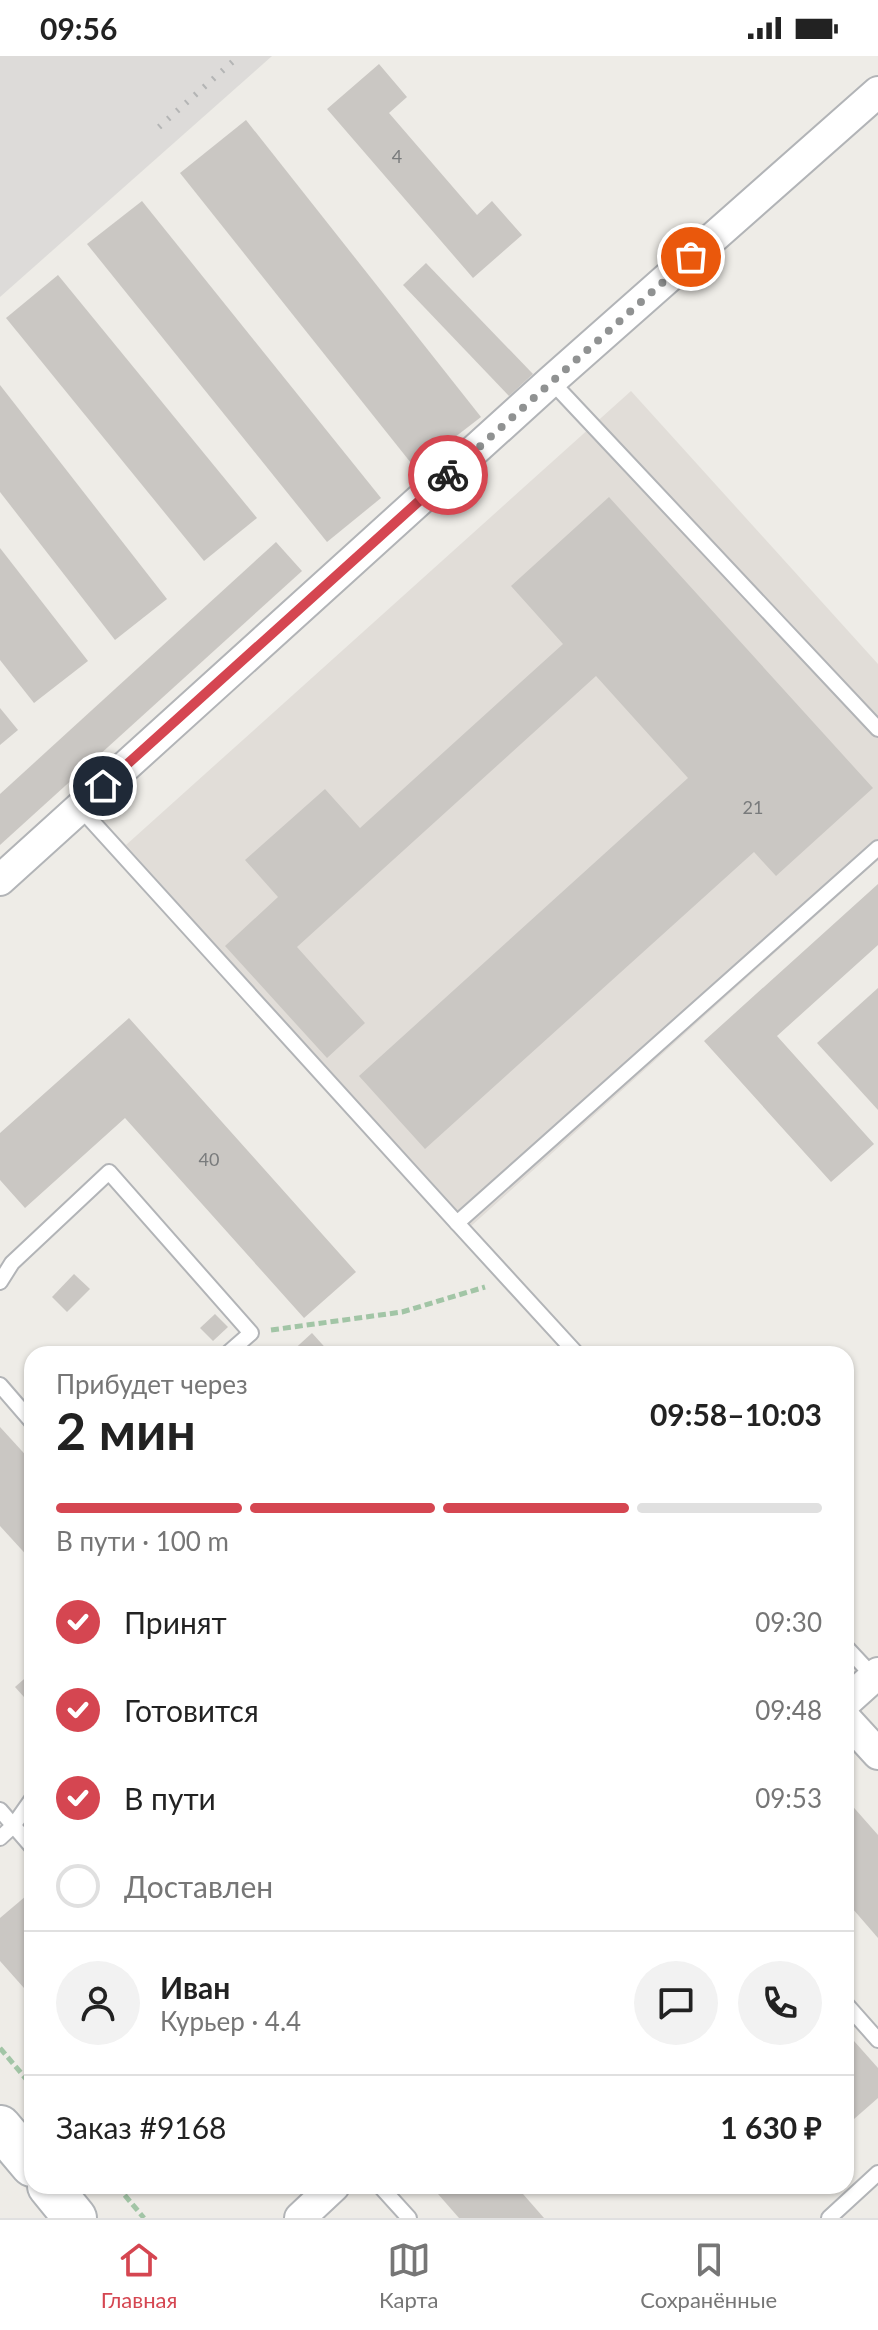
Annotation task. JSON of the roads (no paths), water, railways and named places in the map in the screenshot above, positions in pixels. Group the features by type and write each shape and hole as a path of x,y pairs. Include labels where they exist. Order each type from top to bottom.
{"main road":[{"path":"0,2127 24,2156"},
{"path":"56,2194 75,2218"}],"street":[{"path":"0,880 551,381 878,92"},
{"path":"854,1695 876,1675"},
{"path":"854,1728 878,1754"},
{"path":"300,2218 325,2194"}],"lane":[{"path":"551,381 878,729"},
{"path":"80,808 570,1346"},
{"path":"457,1223 878,848"},
{"path":"0,1282 12,1263 109,1172 251,1333 236,1346"},
{"path":"0,1251 12,1263"},
{"path":"0,1385 24,1413"},
{"path":"854,1654 876,1675"},
{"path":"0,1810 24,1838"},
{"path":"0,1838 24,1810"},
{"path":"854,2013 878,2040"},
{"path":"829,2218 878,2173"},
{"path":"387,2194 409,2218"}],"railway":[{"path":"159,127 239,56"}]}
